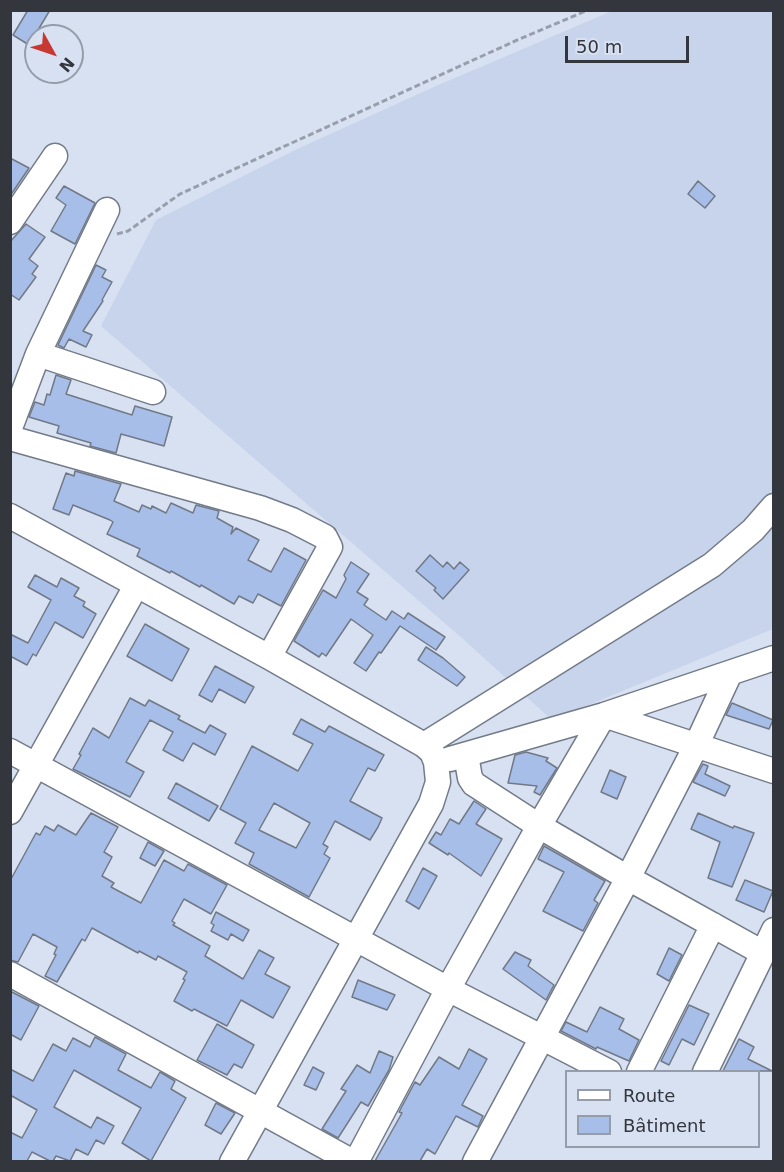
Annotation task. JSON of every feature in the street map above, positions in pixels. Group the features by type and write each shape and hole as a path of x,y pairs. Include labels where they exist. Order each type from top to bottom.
{"street":[{"path":"10,222 55,156"},
{"path":"10,428 38,354 107,210"},
{"path":"38,354 153,392"},
{"path":"10,438 260,508 292,520 325,537 330,547 269,657"},
{"path":"430,753 712,565 753,530 774,506"},
{"path":"10,516 269,657 430,753 466,755 604,715 774,658"},
{"path":"10,812 136,586"},
{"path":"740,669 774,675"},
{"path":"475,1161 628,878 696,746 740,669"},
{"path":"604,715 774,771"},
{"path":"10,974 355,1161 539,826 604,715"},
{"path":"10,750 448,990 607,1070"},
{"path":"232,1161 431,804 438,782 430,753"},
{"path":"466,755 472,781 539,826 764,953"},
{"path":"640,1070 713,925"},
{"path":"706,1070 774,930"}],"path":[{"path":"93,240 128,231 180,194 588,10"}],"shaded area":[{"path":"612,11 773,11 773,629 552,720 463,639 101,326 156,220 295,150 436,86"}],"building":[{"path":"28,10 50,10 42,24 24,24 24,42 13,35"},
{"path":"10,158 29,168 10,196"},
{"path":"698,181 715,196 705,208 688,194"},
{"path":"64,186 95,203 75,244 51,231 66,205 56,198"},
{"path":"26,224 45,237 29,259 38,266 32,274 36,277 19,300 10,294 10,242"},
{"path":"96,265 106,270 102,277 112,282 103,301 83,331 92,335 86,347 69,339 64,348 58,345"},
{"path":"56,375 71,380 66,394 132,415 135,406 172,417 164,446 121,434 116,453 57,433 59,426 29,417 35,402 44,405 47,394 50,395"},
{"path":"75,471 121,484 114,501 139,512 142,505 151,509 152,506 166,513 171,503 193,513 196,505 219,511 217,518 233,527 231,534 236,528 259,540 248,560 271,572 284,548 306,560 281,606 258,594 253,603 239,596 234,604 201,585 200,587 137,556 140,549 107,534 113,522 110,520 73,505 69,515 53,509 66,473 74,476"},
{"path":"430,555 443,567 447,562 454,569 460,562 469,570 443,599 434,590 436,588 416,571"},
{"path":"351,562 369,574 357,592 368,599 364,605 386,620 392,611 404,619 408,613 445,637 436,650 400,626 366,671 354,663 373,635 351,619 326,656 322,653 319,657 294,641 323,590 336,598 346,579 344,575"},
{"path":"35,575 57,587 61,578 79,588 74,596 85,602 83,606 96,614 83,638 55,622 36,656 33,654 27,665 10,656 10,634 28,643 51,600 28,587"},
{"path":"145,624 189,649 172,681 127,656"},
{"path":"426,647 465,677 457,686 418,660"},
{"path":"215,666 254,687 245,703 219,689 212,702 199,695"},
{"path":"130,698 145,706 149,700 180,716 178,719 205,733 210,725 226,734 215,755 193,743 183,761 163,750 173,732 150,720 126,762 144,772 130,797 73,769 93,728 109,738"},
{"path":"732,703 773,720 769,729 726,715"},
{"path":"301,719 325,732 329,726 384,755 375,771 368,768 350,801 382,818 378,827 370,840 335,821 323,844 328,847 324,854 330,858 309,897 249,864 254,853 235,843 246,823 220,809 252,746 298,771 313,744 293,734","holes":["274,803 310,823 296,848 259,830"]},
{"path":"526,752 548,758 546,761 557,768 540,795 534,792 537,786 508,783 515,755"},
{"path":"703,764 708,766 705,774 730,786 725,796 693,782"},
{"path":"610,770 626,777 617,799 601,792"},
{"path":"176,783 218,806 209,821 168,798"},
{"path":"474,801 486,809 476,824 502,839 481,876 449,853 448,855 429,843 436,832 441,835 450,819 459,824"},
{"path":"91,813 118,827 104,852 112,857 102,876 114,883 111,887 141,903 164,860 184,871 188,864 227,885 211,914 184,899 172,921 175,923 173,925 210,946 205,956 243,979 259,950 274,958 265,974 290,987 273,1018 241,1000 227,1026 194,1009 192,1011 174,1001 187,972 158,956 156,960 139,951 138,953 92,928 85,941 82,939 57,982 45,976 56,955 54,954 57,947 33,934 18,962 10,960 10,881 36,833 40,835 45,826 54,831 58,825 76,835"},
{"path":"698,813 733,828 734,826 754,833 732,887 708,878 720,842 691,829"},
{"path":"148,842 164,851 155,866 140,858"},
{"path":"544,846 605,881 594,900 598,903 583,931 543,911 564,872 538,859"},
{"path":"423,868 437,876 419,909 406,901"},
{"path":"745,880 773,891 764,912 736,900"},
{"path":"216,912 249,930 243,941 231,934 228,940 211,931 214,925 211,923"},
{"path":"669,948 682,955 669,981 657,974"},
{"path":"515,952 531,960 528,966 554,985 546,1000 503,969"},
{"path":"358,980 395,995 387,1010 352,997"},
{"path":"10,991 39,1006 21,1040 10,1034"},
{"path":"689,1005 709,1014 694,1045 682,1039 669,1065 661,1061"},
{"path":"600,1007 624,1019 619,1029 639,1040 629,1061 597,1047 596,1049 561,1031 566,1022 587,1032"},
{"path":"217,1024 254,1045 242,1068 234,1064 227,1075 197,1060"},
{"path":"95,1037 126,1054 118,1070 151,1088 160,1072 175,1081 171,1089 186,1098 151,1161 122,1143 141,1108 74,1070 54,1107 91,1128 97,1117 114,1126 104,1144 96,1140 88,1155 76,1149 70,1161 56,1156 53,1161 50,1161 32,1152 27,1161 10,1161 10,1132 22,1138 37,1110 10,1095 10,1069 33,1081 53,1044 66,1051 73,1038 90,1047"},
{"path":"739,1039 754,1047 748,1059 772,1071 760,1070 724,1070"},
{"path":"469,1049 487,1059 462,1105 483,1116 478,1127 456,1116 435,1154 427,1149 420,1161 375,1161 402,1113 399,1112 415,1082 420,1085 439,1057 459,1069"},
{"path":"379,1051 393,1057 389,1070 368,1106 361,1102 338,1138 322,1129 346,1091 341,1089 357,1065 370,1073"},
{"path":"313,1067 324,1073 316,1090 304,1085"},
{"path":"216,1103 235,1113 221,1134 205,1125"}]}
